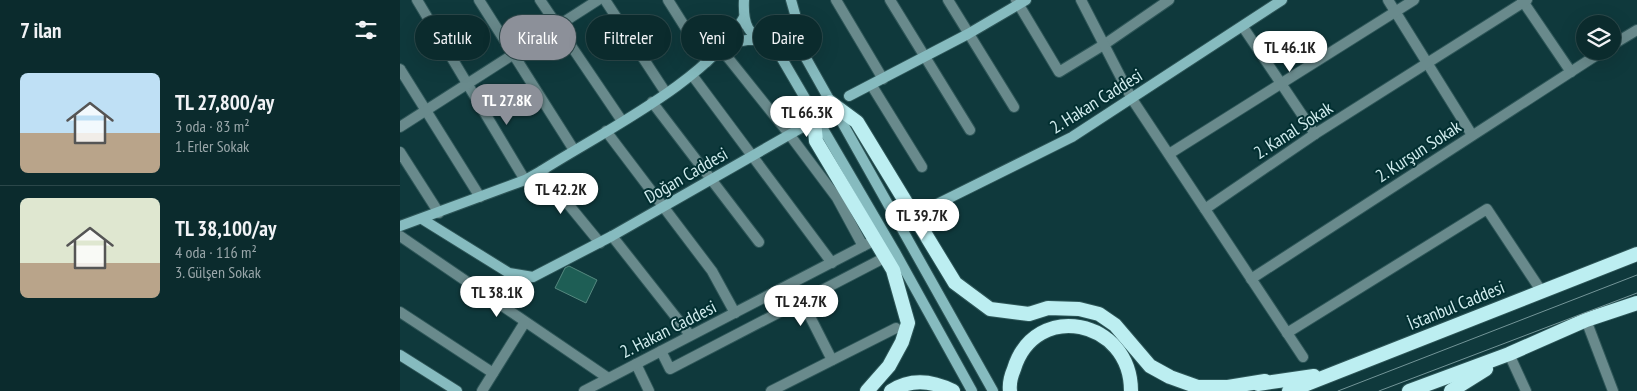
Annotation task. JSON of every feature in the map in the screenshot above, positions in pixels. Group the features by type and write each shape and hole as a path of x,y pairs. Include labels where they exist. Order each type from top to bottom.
{"highway":[{"path":"830,102 857,122 955,283 990,310 1029,314 1048,308 1080,309 1099,314 1115,325 1150,366 1170,377 1198,386 1228,388 1265,381 1334,373"},
{"path":"810,118 816,142 893,270 908,323 902,342 889,366 867,391"},
{"name":"İstanbul Caddesi","path":"1289,391 1637,254"},
{"path":"1409,391 1509,354 1586,320 1637,303"},
{"path":"1010,391 1009,384 1018,356 1033,338 1056,327 1076,325 1100,333 1120,352 1131,376 1131,391"},
{"path":"1452,391 1509,354"},
{"path":"891,391 898,386 921,381 940,384 953,391"},
{"path":"1241,391 1265,381"}],"main road":[{"path":"791,0 794,15"},
{"path":"796,15 798,0"},
{"name":"2. Hakan Caddesi","path":"919,213 1072,137 1243,27 1281,0"},
{"path":"746,2 744,17 748,30 753,34"},
{"path":"849,96 872,86 968,34 1020,2"},
{"path":"782,60 810,118 972,391"},
{"path":"807,60 993,391"},
{"path":"400,226 439,214 525,180 666,93 707,62"},
{"name":"Doğan Caddesi","path":"422,219 509,273 533,277 600,243 789,134 810,118"},
{"path":"400,355 457,391"}],"street":[{"path":"416,0 525,180"},
{"path":"479,0 500,34"},
{"path":"540,0 550,15"},
{"path":"574,15 598,0"},
{"path":"605,0 666,93"},
{"path":"668,0 707,62"},
{"path":"836,0 883,79"},
{"path":"890,0 970,130"},
{"path":"948,0 1014,107"},
{"path":"1081,0 1132,99 1304,357"},
{"path":"1020,2 1059,72 1105,44 1155,4 1169,0"},
{"path":"1388,0 1472,135"},
{"path":"1169,154 1414,0"},
{"path":"1524,1 1571,72"},
{"name":"2. Kanal Sokak","path":"1205,209 1315,134 1524,1"},
{"path":"1243,27 1315,134"},
{"path":"1621,40 1637,30"},
{"path":"576,54 622,121"},
{"path":"400,126 505,60"},
{"path":"516,60 574,150"},
{"path":"734,60 837,198 862,246"},
{"name":"2. Kurşun Sokak","path":"1251,279 1589,60"},
{"path":"400,69 480,197"},
{"path":"692,75 832,263"},
{"path":"872,86 922,167"},
{"path":"652,102 712,178 759,242"},
{"path":"606,131 712,271 735,312"},
{"path":"400,152 439,214"},
{"path":"541,171 600,243"},
{"path":"1287,333 1487,209 1542,292"},
{"path":"400,236 608,378"},
{"path":"612,236 690,335"},
{"name":"2. Hakan Caddesi","path":"584,391 873,241"},
{"path":"661,351 670,369 882,259"},
{"path":"792,283 832,360"},
{"path":"400,312 493,373"},
{"path":"1586,320 1613,391"},
{"path":"482,391 525,322"},
{"path":"771,391 896,328"},
{"path":"1509,354 1526,391"},
{"path":"636,364 649,391"}],"building":[{"path":"569,266 597,280 586,303 555,288 565,268"}],"tram line":[{"path":"1338,391 1637,275"},
{"path":"1379,391 1637,293"}]}
